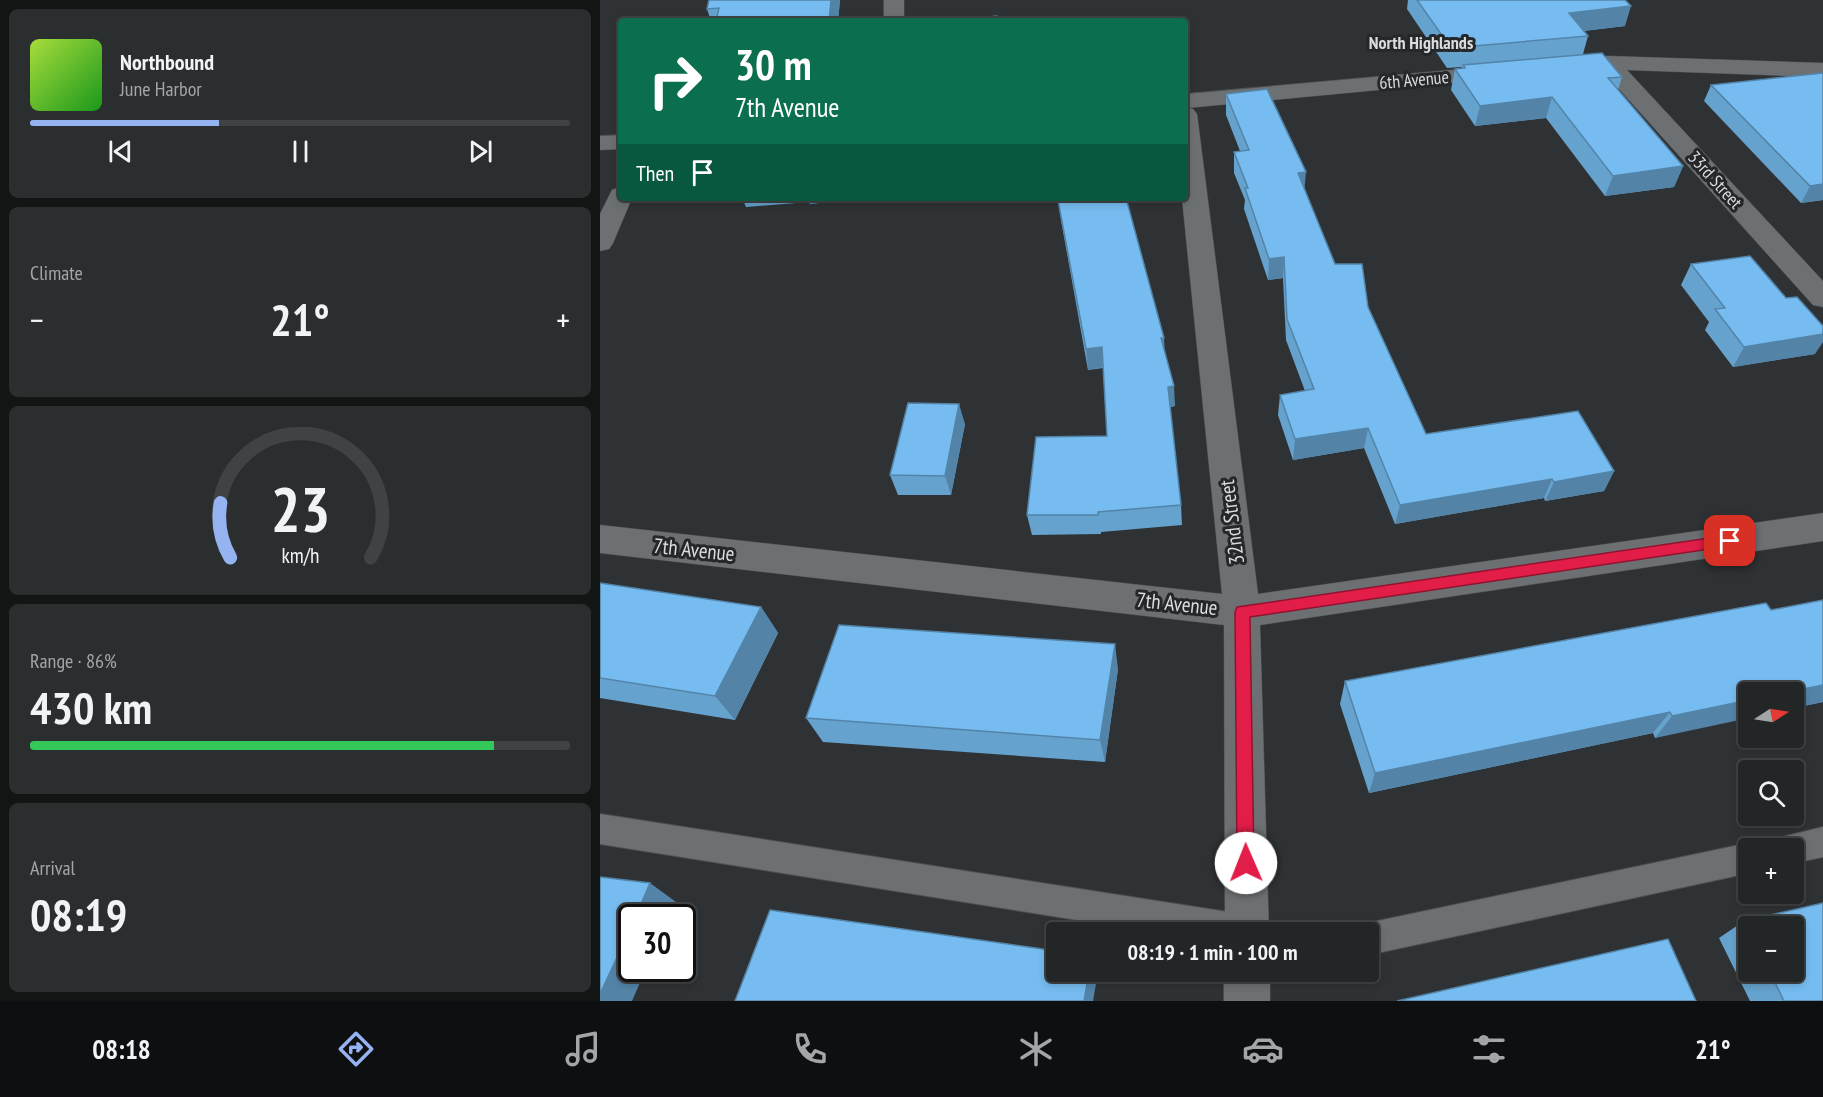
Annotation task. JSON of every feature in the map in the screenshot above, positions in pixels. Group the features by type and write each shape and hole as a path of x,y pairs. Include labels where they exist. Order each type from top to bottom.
{"street":[{"path":"894,0 894,18"},
{"path":"1549,68 1608,63 1823,70"},
{"name":"33rd Street","path":"1608,63 1823,298"},
{"name":"6th Avenue","path":"1188,101 1514,71"},
{"name":"32nd Street","path":"1188,140 1242,612 1249,922"},
{"path":"600,143 618,142"},
{"path":"600,243 618,201"},
{"name":"7th Avenue","path":"600,540 1242,612 1823,527"},
{"name":"32nd Street","path":"1247,1001 1248,982"}],"lane":[{"path":"600,829 1130,922"},
{"path":"1804,846 1823,842"},
{"path":"1379,937 1738,860"}],"building":[{"path":"709,0 831,0 829,18 717,18 719,8 707,9"},
{"path":"1417,0 1625,0 1631,6 1569,13 1588,36 1451,48"},
{"path":"1602,53 1622,77 1608,78 1683,166 1613,176 1552,97 1480,106 1455,69 1465,68 1463,65"},
{"path":"1823,73 1823,184 1810,186 1711,85"},
{"path":"1267,89 1306,172 1298,173 1335,264 1362,264 1368,307 1426,434 1578,411 1614,471 1554,482 1552,479 1400,505 1368,428 1295,439 1280,395 1314,389 1287,319 1284,257 1269,259 1245,188 1248,188 1234,152 1249,150 1226,94"},
{"path":"1058,201 1127,201 1164,338 1161,338 1174,386 1168,387 1181,505 1098,512 1098,515 1027,515 1036,437 1107,436 1102,347 1086,349"},
{"path":"1750,256 1786,298 1797,297 1823,326 1823,334 1744,347 1715,309 1725,308 1691,264"},
{"path":"908,403 959,404 945,476 890,475"},
{"path":"600,583 761,607 715,696 600,678"},
{"path":"1823,600 1823,685 1804,689 1804,682 1738,682 1738,702 1672,716 1670,712 1375,773 1345,681 1766,603 1771,610"},
{"path":"839,625 1115,644 1100,740 806,718"},
{"path":"600,877 650,883 641,904 618,904 618,955 600,994"},
{"path":"1823,903 1823,1001 1784,1001 1775,982 1804,982 1804,916 1766,916"},
{"path":"770,910 1046,950 1046,982 1087,982 1084,1001 735,1001"},
{"path":"1668,939 1696,1001 1397,1001"}],"district":[{"name":"North Highlands","path":"1421,43"}],"route":[{"path":"1246,863 1242,612 1730,541"}]}
